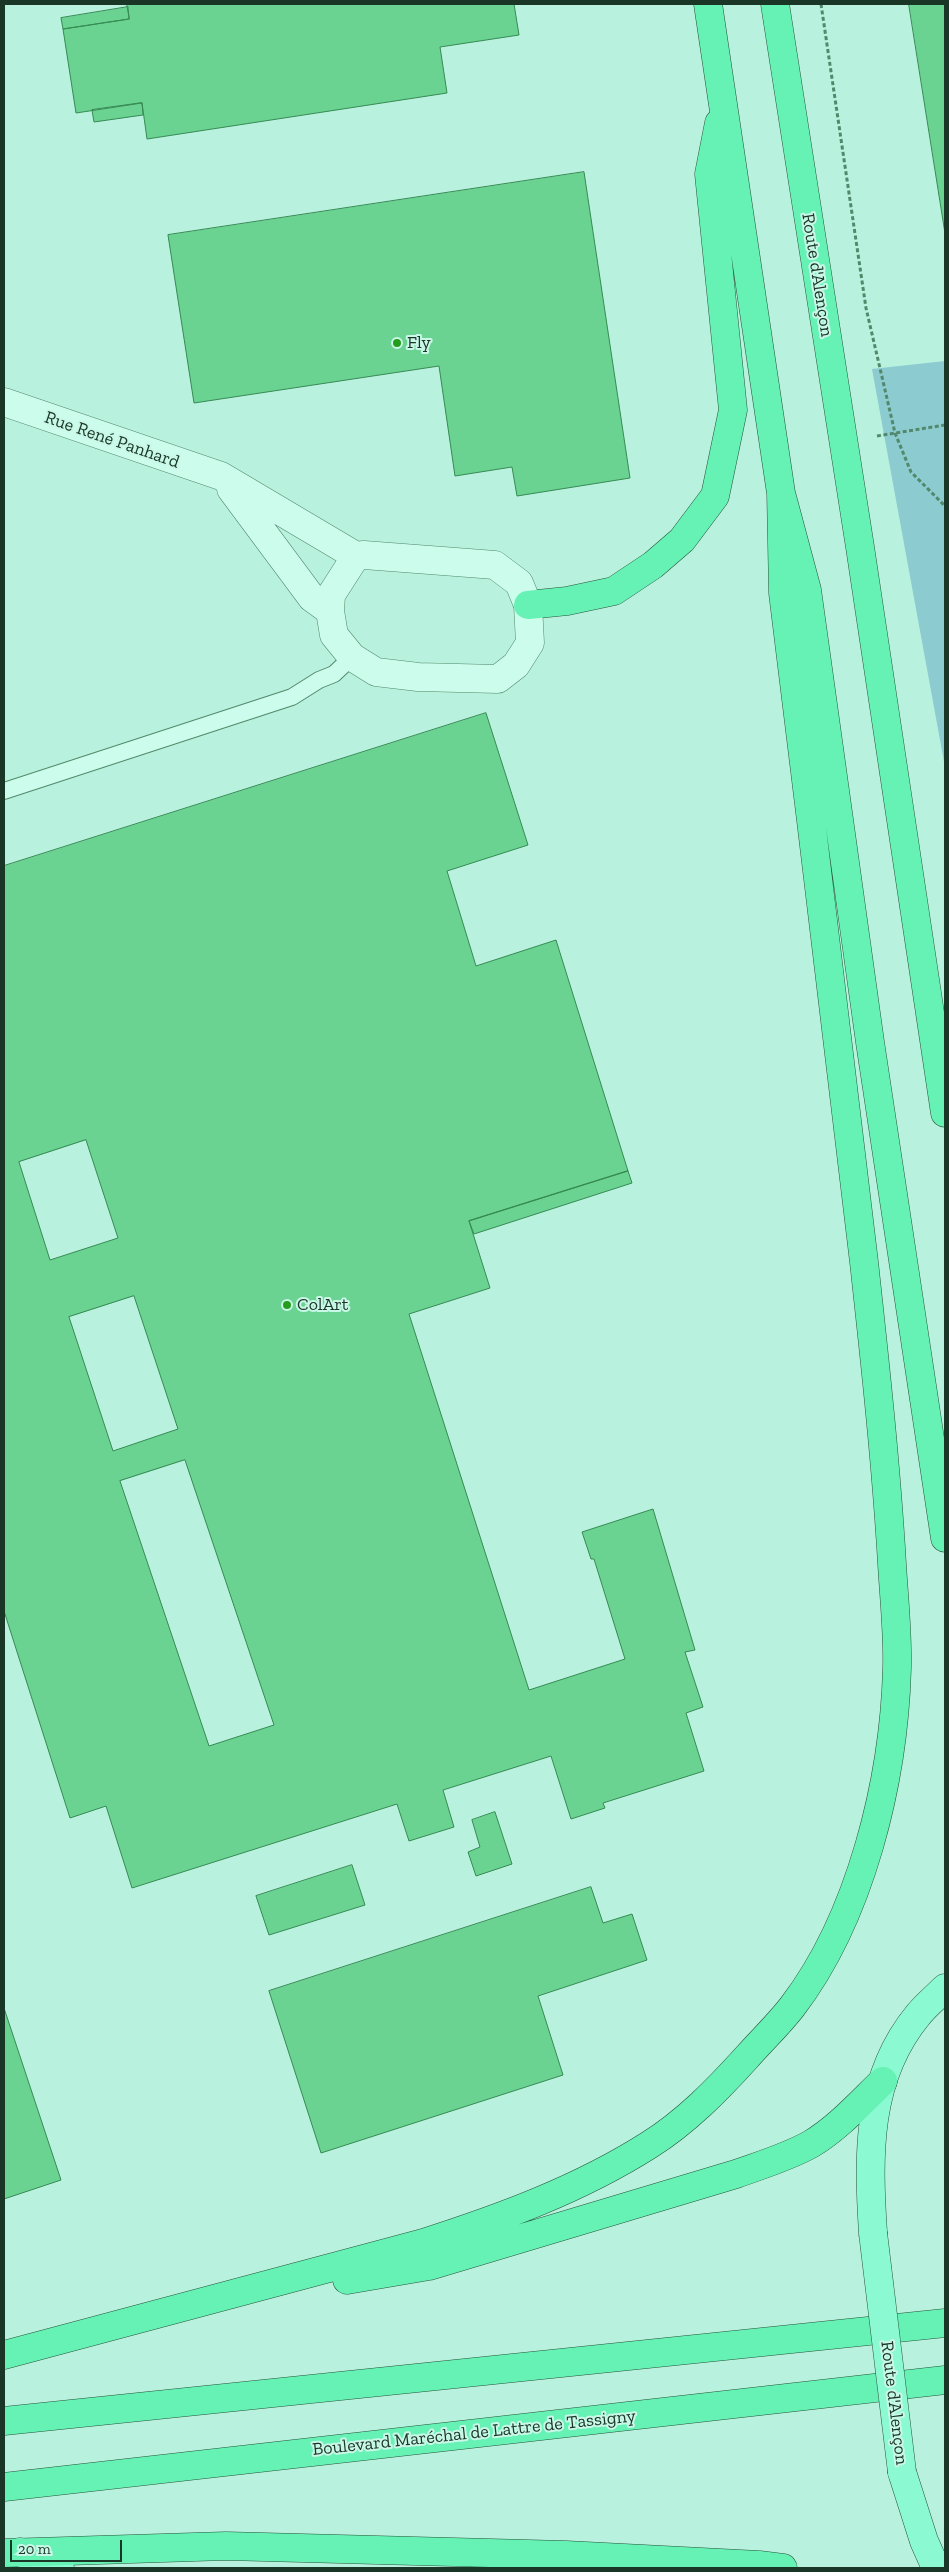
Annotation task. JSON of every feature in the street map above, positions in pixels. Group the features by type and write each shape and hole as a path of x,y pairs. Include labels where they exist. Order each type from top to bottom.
{"highway":[{"path":"708,4 781,493 807,590 870,1042 945,1538"},
{"name":"Route d'Alençon","path":"775,4 924,970"},
{"path":"528,604 567,601 614,590 653,565 682,540 715,496 733,410 709,174 723,101"},
{"path":"4,2355 423,2243 475,2226 609,2169 653,2142 696,2108 731,2075 793,2006 834,1939 865,1858 883,1795 892,1729 897,1666 889,1507 852,1152 783,593 781,493"},
{"path":"924,970 945,1001"},
{"path":"924,970 945,1113"},
{"path":"158,2314 429,2266 736,2174 778,2160 812,2144 842,2120 884,2081"},
{"path":"4,2421 945,2323"},
{"name":"Boulevard Maréchal de Lattre de Tassigny","path":"4,2487 945,2380"},
{"path":"12,2552 226,2546 566,2555 759,2565 783,2568"}],"main road":[{"path":"884,2081 895,2052 918,2014 945,1988"},
{"name":"Route d'Alençon","path":"884,2081 876,2102 871,2125 869,2172 873,2233 902,2472 924,2541 936,2568"},
{"path":"12,2552 60,2568"}],"street":[{"name":"Rue René Panhard","path":"4,402 221,476 356,556"},
{"path":"221,476 312,598 330,611"},
{"path":"356,556 495,566 519,583 528,604 530,643 516,664 498,679 418,677 376,672 352,657 334,635 330,611 331,595 356,556"}],"lane":[{"path":"4,791 292,697 334,674 352,657"}],"path":[{"path":"820,4 866,308 895,433 911,472 945,506"},
{"path":"843,443 945,425"}],"shaded area":[{"path":"945,361 945,767 872,369"}],"building":[{"path":"127,4 514,4 519,35 440,47 447,93 147,139 142,103 76,113 63,29 129,19"},
{"path":"909,4 945,4 945,233"},
{"path":"128,7 129,19 63,29 61,18"},
{"path":"142,103 143,115 94,122 92,110"},
{"name":"Fly","path":"584,172 630,478 517,496 512,467 455,476 439,366 194,403 168,235"},
{"name":"ColArt","path":"486,713 528,845 447,871 476,966 556,940 628,1171 469,1221 490,1288 409,1314 529,1690 625,1659 594,1559 591,1559 582,1532 653,1509 695,1650 685,1652 703,1707 686,1713 704,1771 603,1803 605,1808 571,1819 551,1756 443,1790 454,1827 409,1841 397,1804 132,1888 106,1806 70,1818 4,1611 4,866","holes":["86,1140 118,1238 50,1260 19,1162","134,1296 178,1429 113,1451 69,1317","185,1460 274,1725 209,1746 120,1481"]},
{"path":"628,1171 632,1183 474,1234 469,1221"},
{"path":"495,1812 512,1864 476,1876 468,1852 480,1847 472,1820"},
{"path":"352,1865 365,1905 269,1935 256,1896"},
{"path":"591,1887 603,1923 632,1914 647,1960 538,1996 563,2075 321,2153 269,1991"},
{"path":"4,2008 61,2180 4,2199"}],"place":[{"name":"Fly","path":"397,343"},
{"name":"ColArt","path":"287,1305"}]}
